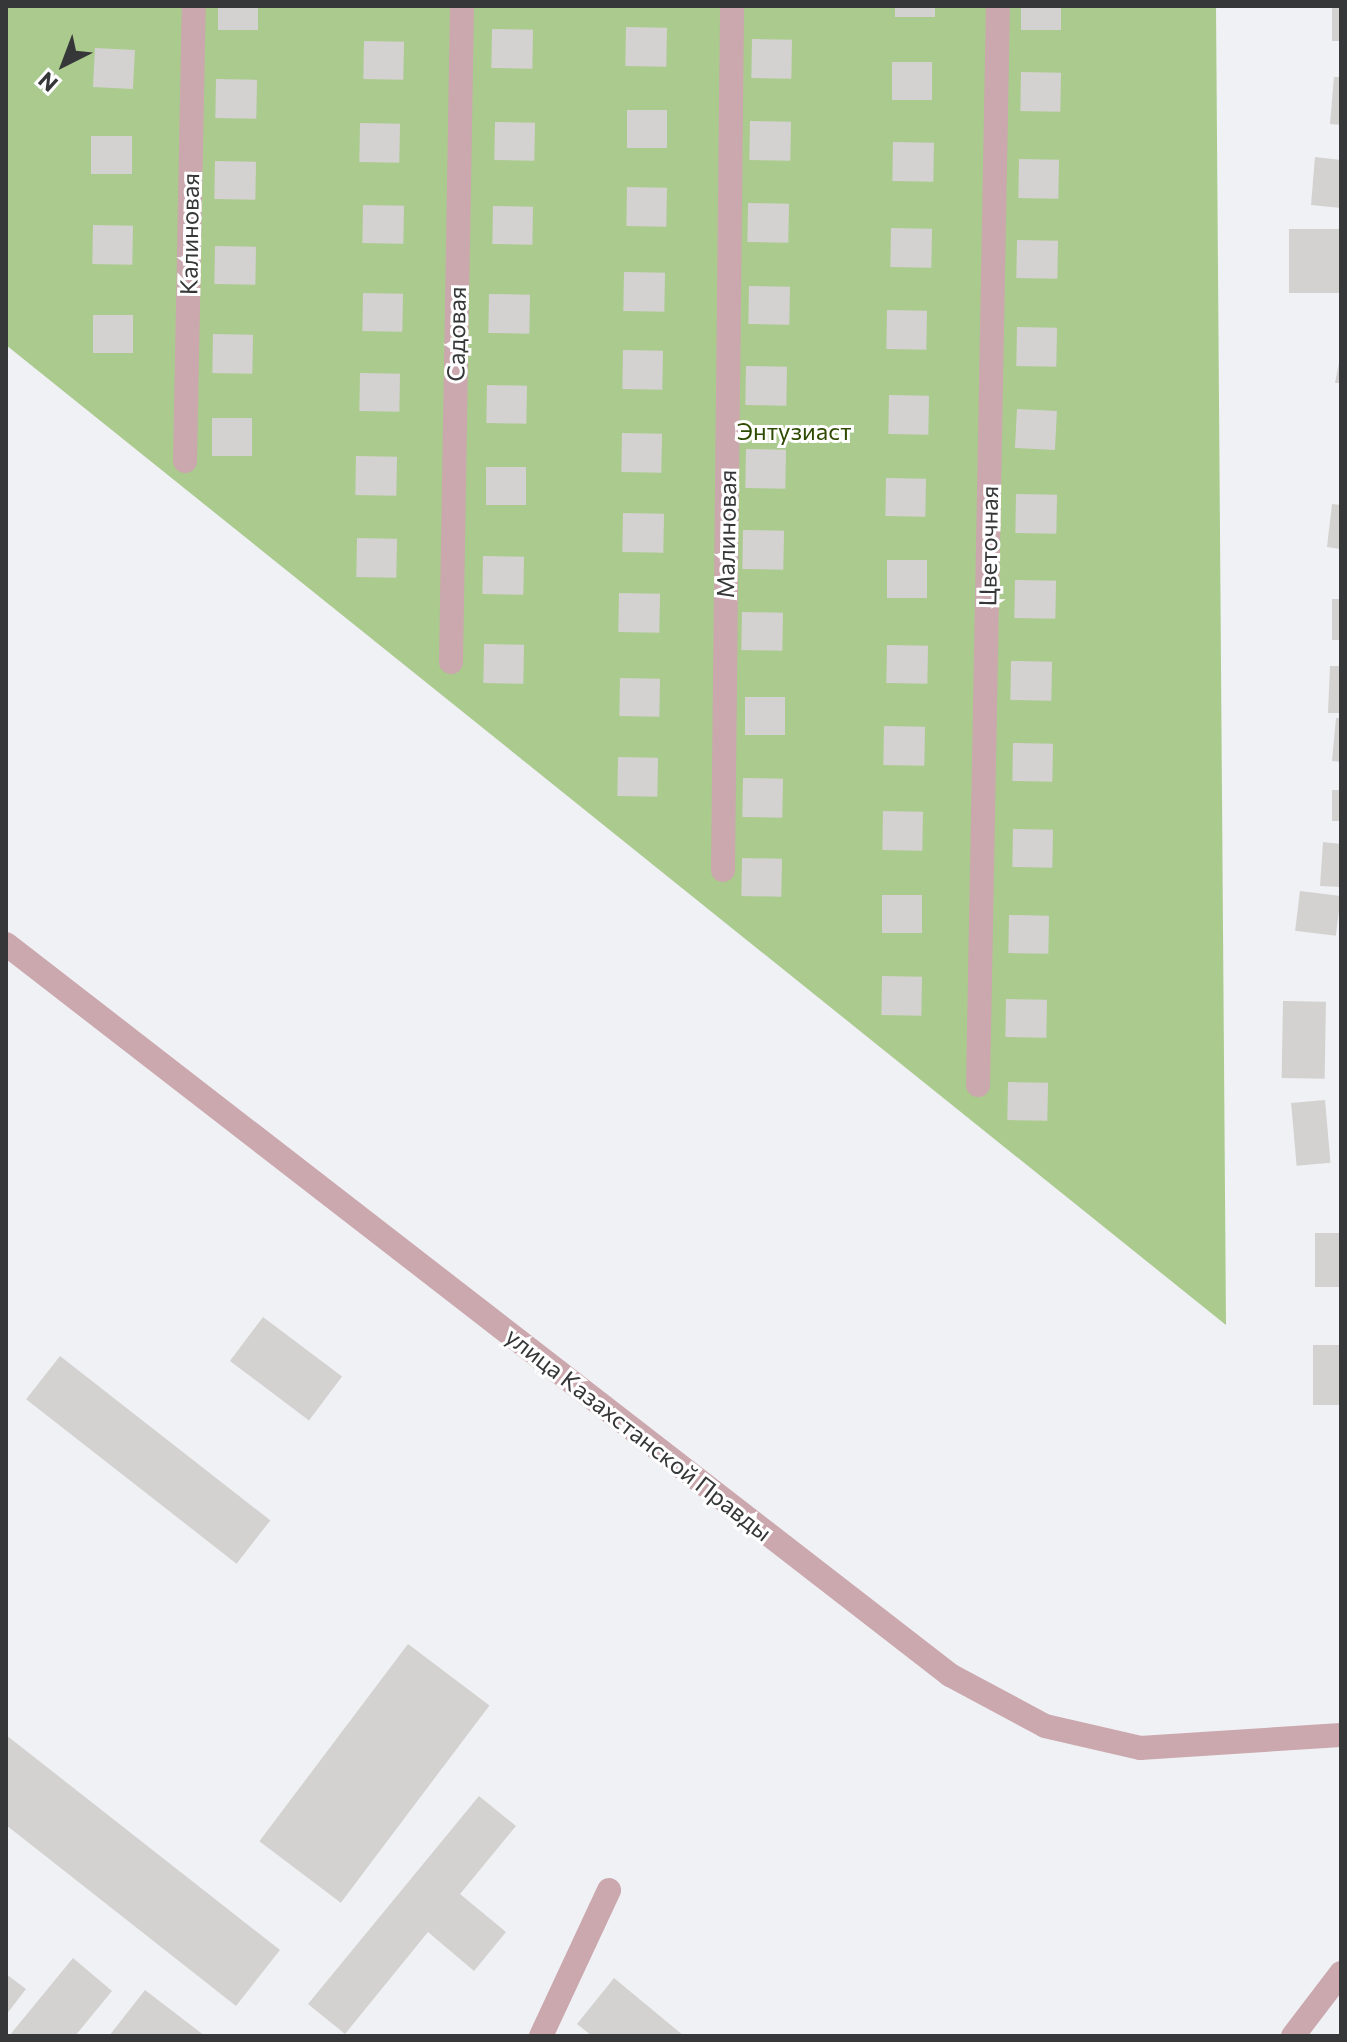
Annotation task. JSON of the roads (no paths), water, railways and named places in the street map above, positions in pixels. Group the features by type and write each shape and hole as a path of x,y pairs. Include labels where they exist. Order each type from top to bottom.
{"street":[{"name":"Калиновая","path":"185,461 194,6"},
{"name":"Садовая","path":"451,662 462,6"},
{"name":"Малиновая","path":"723,870 732,6"},
{"name":"Цветочная","path":"978,1085 998,6"},
{"name":"улица Казахстанской Правды","path":"6,944 950,1675 1045,1726 1140,1748 1341,1735"},
{"path":"541,2036 609,1890"},
{"path":"1293,2036 1341,1973"}],"park label":[{"name":"Энтузиаст","path":"794,431"}]}
